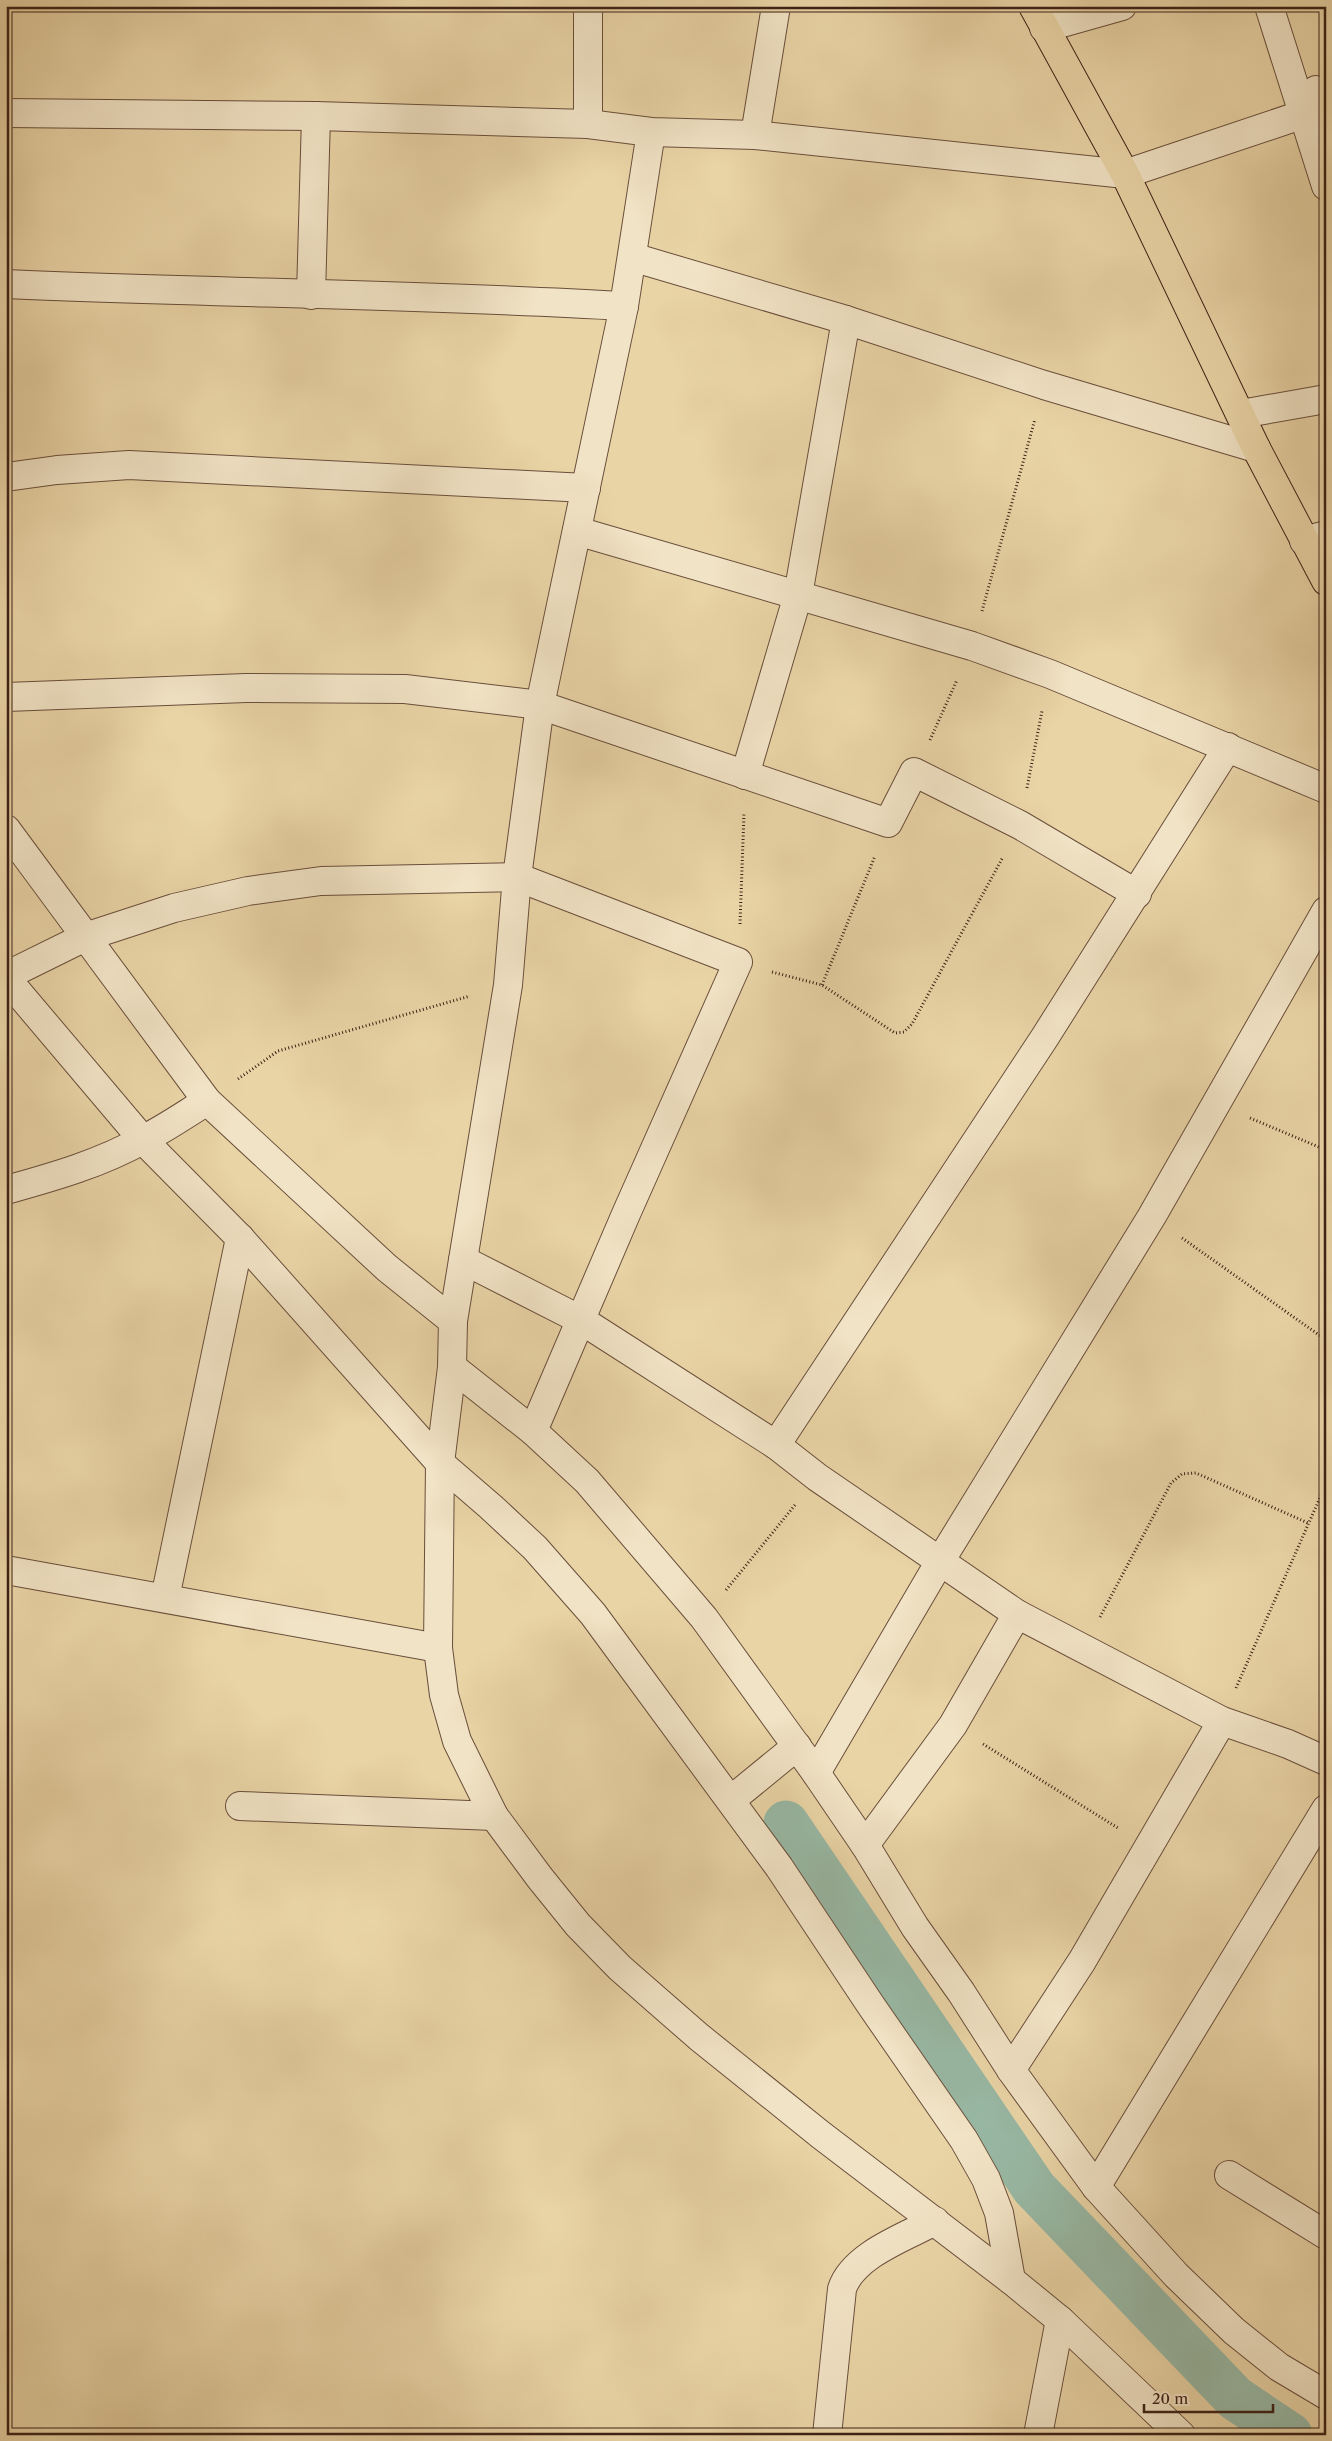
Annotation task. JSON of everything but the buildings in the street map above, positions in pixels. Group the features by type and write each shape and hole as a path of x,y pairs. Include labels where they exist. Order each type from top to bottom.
{"main road":[{"path":"1038,17 1125,174 1256,448 1315,538 1326,581"}],"street":[{"path":"588,6 588,124"},
{"path":"755,136 776,6"},
{"path":"1038,17 1122,6"},
{"path":"1269,6 1314,102 1326,186"},
{"path":"6,113 316,116 588,124 651,132 755,136 1125,174 1314,102"},
{"path":"312,295 316,116"},
{"path":"651,132 624,306 540,705 517,877 508,985 453,1321 452,1367 440,1463 438,1648 444,1695 457,1741 494,1816 578,1926 620,1968 699,2037 821,2135 935,2221 1060,2320 1181,2435"},
{"path":"632,257 846,320 1044,385 1256,448"},
{"path":"6,284 312,295 485,298 624,306"},
{"path":"745,775 798,595 846,320"},
{"path":"1241,414 1326,399"},
{"path":"6,477 65,469 129,465 586,488"},
{"path":"577,531 972,646 1050,674 1326,789"},
{"path":"6,697 246,688 405,689 540,705 888,823 914,772 1020,825 1137,894"},
{"path":"776,1445 1137,894 1228,747"},
{"path":"6,829 207,1101 387,1268 453,1321"},
{"path":"533,1431 738,962 517,877 320,881 248,891 174,908 85,937 6,977 143,1140 240,1238 440,1463 492,1507 535,1548 593,1614 779,1867 875,2012 964,2140 986,2179 999,2213 1011,2280"},
{"path":"816,1773 939,1562 1152,1216 1326,911"},
{"path":"6,1190 47,1179 104,1158 143,1140 207,1101"},
{"path":"166,1598 240,1238"},
{"path":"463,1260 581,1320 776,1445 817,1478 1016,1614 1222,1721 1326,1761"},
{"path":"452,1367 533,1431 587,1481 704,1618 816,1773 865,1845 915,1927 1011,2070 1096,2187 1176,2275 1234,2331 1279,2367 1326,2395"},
{"path":"6,1570 166,1598 237,1614 438,1648"},
{"path":"865,1845 953,1725 1016,1614"},
{"path":"1011,2070 1082,1961 1222,1721"},
{"path":"731,1800 797,1746"},
{"path":"240,1806 494,1816"},
{"path":"1096,2187 1326,1809"},
{"path":"1228,2175 1326,2235"},
{"path":"827,2435 842,2289 846,2276 857,2264 935,2221"},
{"path":"1038,2435 1060,2320"}],"path":[{"path":"914,772 934,733 972,646 1044,385"},
{"path":"745,775 738,962 822,985 895,1032 904,1032 912,1024 1020,825 1050,674"},
{"path":"822,985 888,823"},
{"path":"207,1101 278,1051 508,985"},
{"path":"1216,1104 1326,1150"},
{"path":"1152,1216 1326,1340"},
{"path":"1083,1649 1171,1483 1182,1474 1196,1473 1308,1522"},
{"path":"704,1618 817,1478"},
{"path":"1222,1721 1326,1484"},
{"path":"953,1725 1148,1847"}],"waterway":[{"path":"786,1823 1034,2188 1235,2398 1290,2435"}]}
